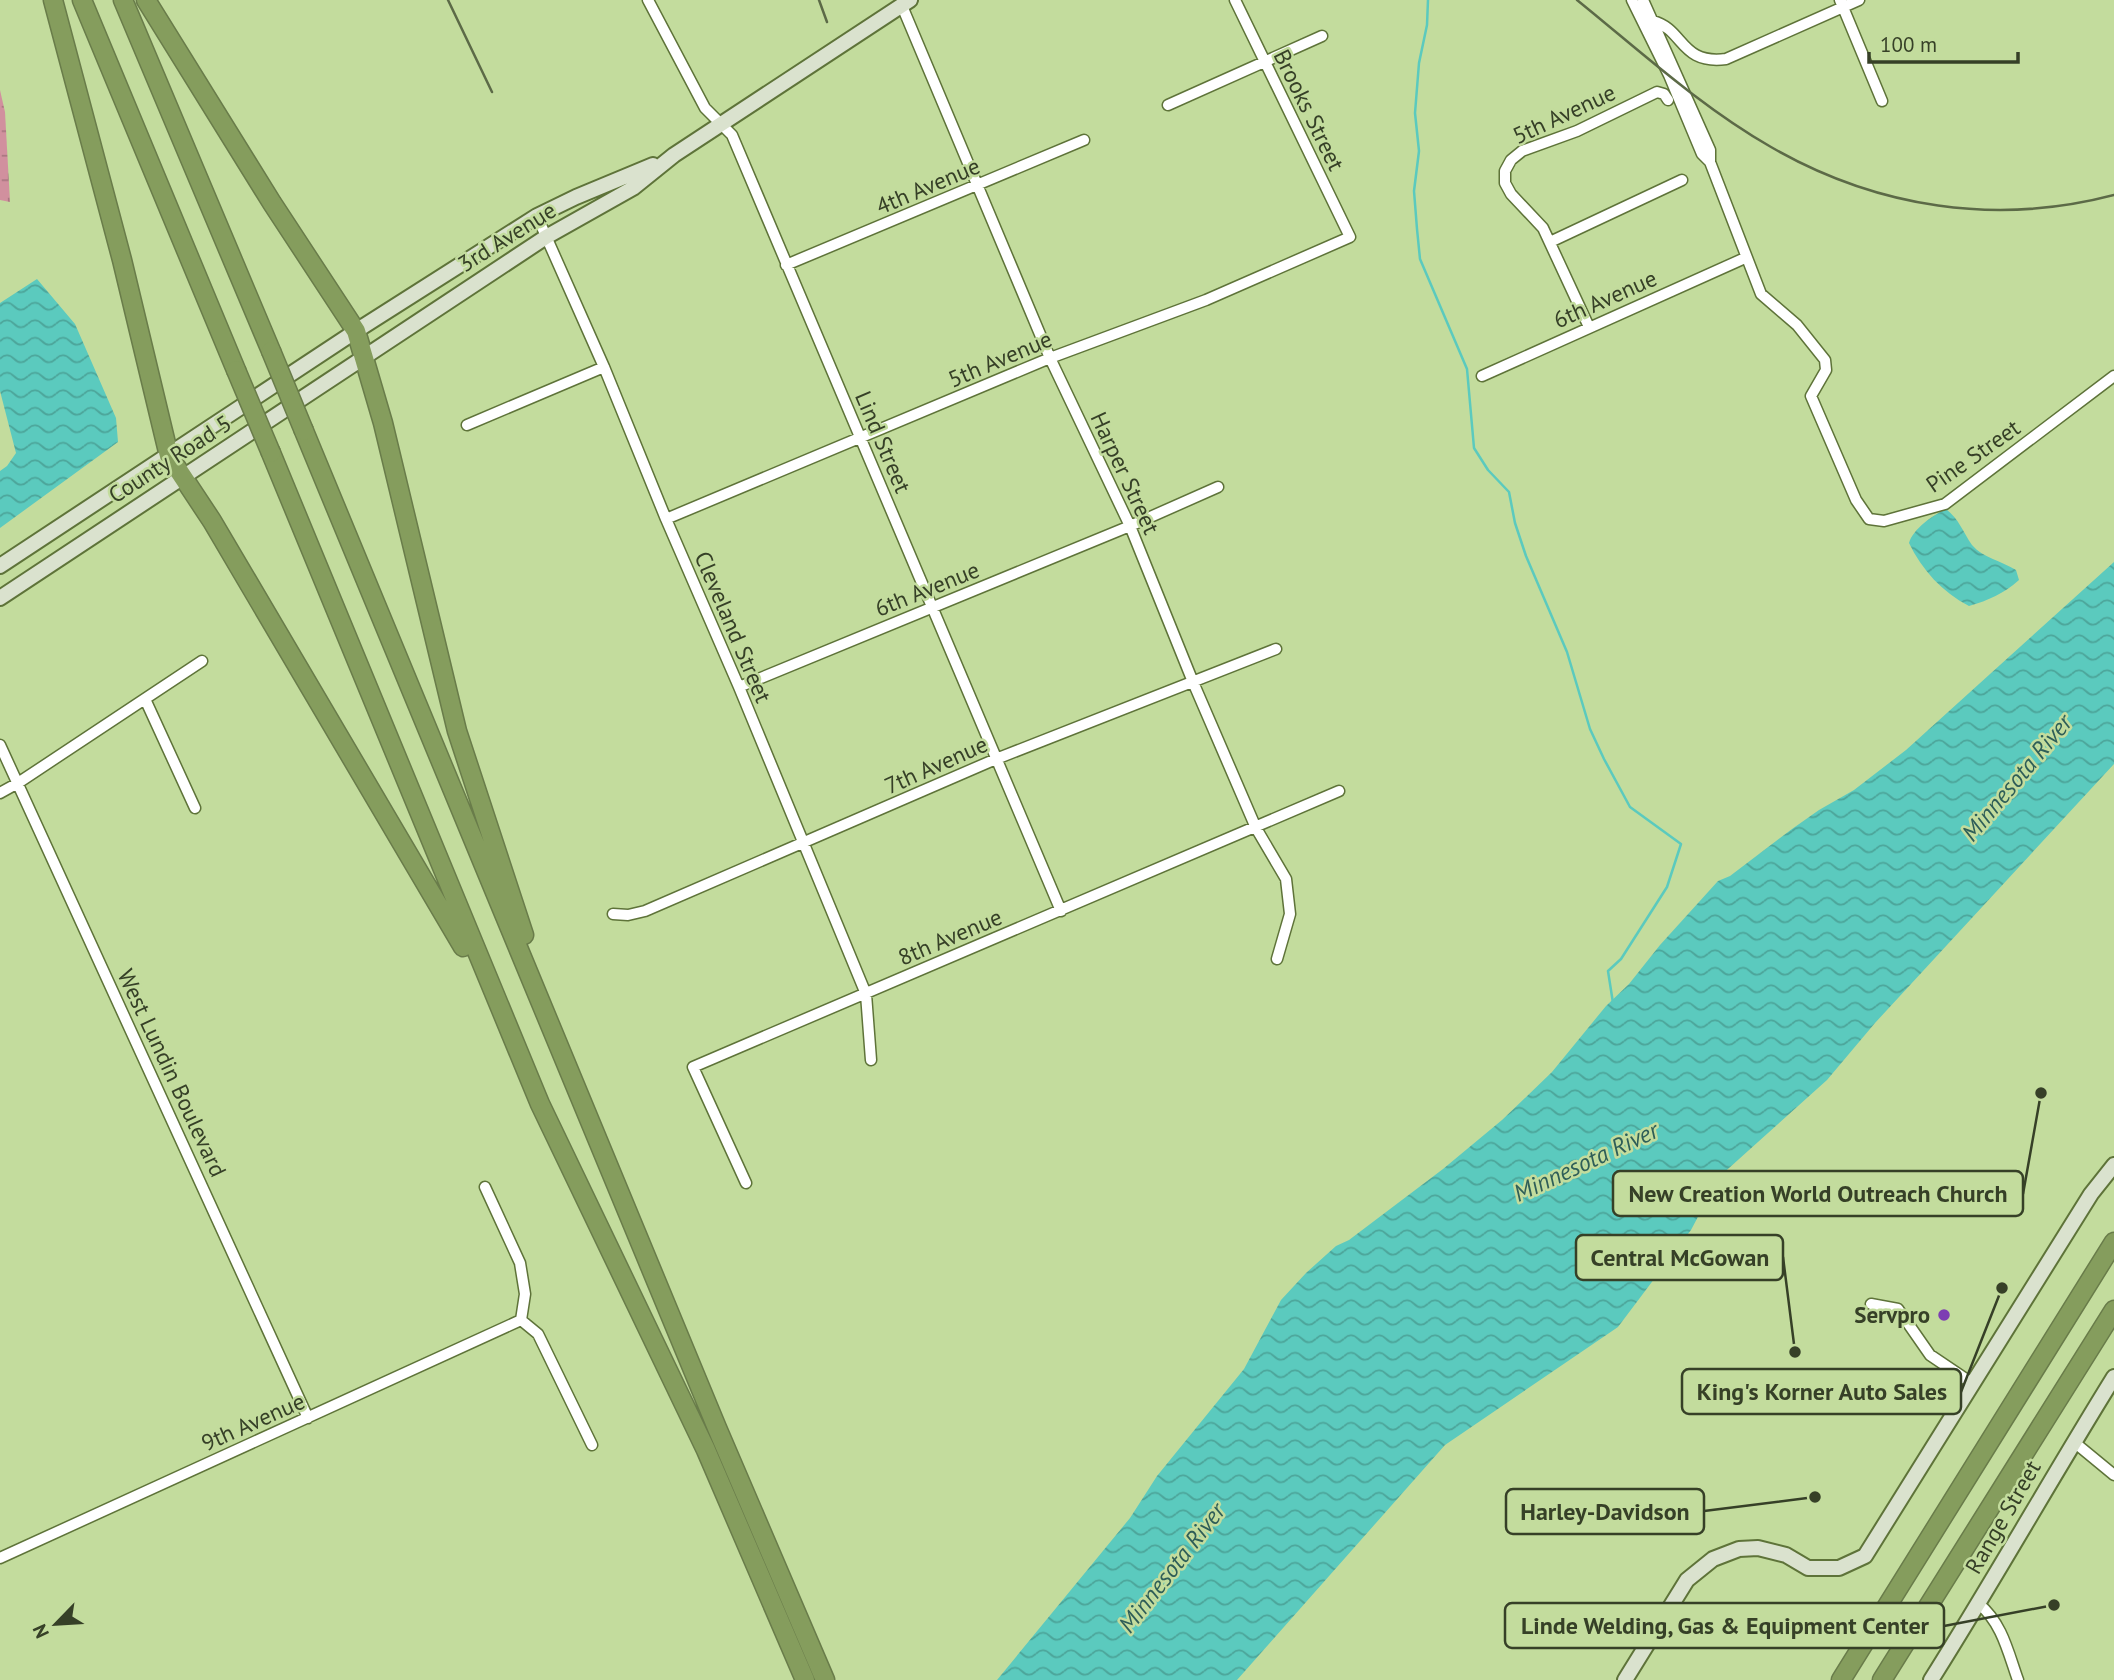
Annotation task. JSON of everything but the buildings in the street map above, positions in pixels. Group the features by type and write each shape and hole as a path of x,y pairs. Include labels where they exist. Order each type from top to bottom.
{"highway":[{"path":"53,0 122,260 169,456 212,522 447,917 706,1450 805,1680"},
{"path":"82,0 540,1104"},
{"path":"123,0 825,1680"},
{"path":"146,0 286,225 356,331 383,423 457,731 527,946 547,1020"},
{"path":"1841,1680 2114,1242"},
{"path":"1882,1680 2114,1310"}],"street":[{"name":"Lind Street","path":"648,0 705,108 732,135 1061,911"},
{"name":"Brooks Street","path":"1235,0 1350,237"},
{"name":"Pine Street","path":"1632,0 1669,75 1702,154 1710,162"},
{"name":"Pine Street","path":"1643,0 1710,150 1710,162 1761,294 1797,325 1825,360 1826,370 1811,396 1856,500 1869,519 1884,521 1945,505 2114,376"},
{"path":"1653,21 1661,23 1691,54 1710,61 1726,59 1842,3 1858,0"},
{"name":"3rd Avenue","path":"364,357 546,237 633,188 674,155 906,3"},
{"name":"Harper Street","path":"906,3 1050,358 1130,526 1192,682 1256,828 1286,879 1290,914 1277,959"},
{"path":"1842,3 1882,101"},
{"path":"1168,105 1322,36"},
{"name":"5th Avenue","path":"1589,327 1543,228 1511,194 1505,183 1504,171 1511,160 1522,151 1577,131 1657,92 1664,94 1668,100"},
{"name":"4th Avenue","path":"786,265 1084,140"},
{"name":"3rd Avenue","path":"356,331 537,216 674,155"},
{"path":"1550,242 1682,180"},
{"name":"Cleveland Street","path":"537,216 604,367 866,994 871,1060"},
{"name":"5th Avenue","path":"666,519 1050,358 1206,300 1350,237"},
{"name":"6th Avenue","path":"1482,376 1745,258"},
{"name":"County Road 5","path":"0,566 356,331"},
{"name":"County Road 5","path":"0,598 364,357"},
{"path":"467,425 604,367"},
{"name":"6th Avenue","path":"739,687 1218,487"},
{"name":"7th Avenue","path":"613,914 628,915 645,911 996,759 1276,649"},
{"path":"0,793 202,662"},
{"path":"145,699 195,808"},
{"name":"West Lundin Boulevard","path":"0,745 308,1418"},
{"name":"8th Avenue","path":"746,1183 693,1067 1339,791"},
{"path":"1625,1680 1687,1580 1713,1559 1739,1549 1758,1548 1786,1555 1808,1568 1839,1568 1865,1556 2091,1194 2114,1165"},
{"path":"485,1187 520,1263 525,1294 521,1320 538,1334 592,1445"},
{"path":"1871,1304 1898,1309 1930,1355 1973,1384"},
{"name":"9th Avenue","path":"0,1558 521,1320"},
{"name":"Range Street","path":"1931,1680 2114,1377"},
{"path":"2074,1441 2114,1475"},
{"path":"1979,1604 1990,1613 1999,1627 2018,1680"}],"green space":[{"path":"0,90 5,112 10,202 0,200"}],"water":[{"path":"37,279 75,324 116,418 118,442 0,528 0,471 16,453 0,391 0,303"},
{"path":"1946,509 1958,521 1976,549 2016,570 2019,580 1996,596 1969,606 1942,587 1920,562 1909,543 1919,528"},
{"name":"Minnesota River","path":"2114,562 2114,764 1875,1023 1827,1080 1719,1177 1691,1230 1618,1327 1445,1445 1237,1680 997,1680 1130,1518 1157,1476 1244,1369 1281,1300 1306,1273 1336,1246 1349,1240 1443,1169 1502,1120 1552,1072 1606,1006 1629,984 1718,881 1730,876 1819,810 1854,790 1906,750"}],"waterway":[{"path":"1428,0 1415,113 1419,151 1414,191 1420,259 1467,369 1474,448 1488,470 1509,492 1515,523 1526,556 1567,652 1590,729 1604,759 1630,807 1681,844 1667,887 1621,959 1608,971 1613,1003"}],"railway":[{"path":"448,0 492,92"},
{"path":"819,0 827,22"},
{"path":"1577,0 1671,78 1745,131 1811,168 1853,185 1938,206 1982,210 2026,209 2114,195"}],"place":[{"name":"New Creation World Outreach Church","path":"2041,1093"},
{"name":"King's Korner Auto Sales","path":"2002,1288"},
{"name":"Servpro","path":"1944,1315"},
{"name":"Central McGowan","path":"1795,1352"},
{"name":"Harley-Davidson","path":"1815,1497"},
{"name":"Linde Welding, Gas & Equipment Center","path":"2054,1605"}]}
